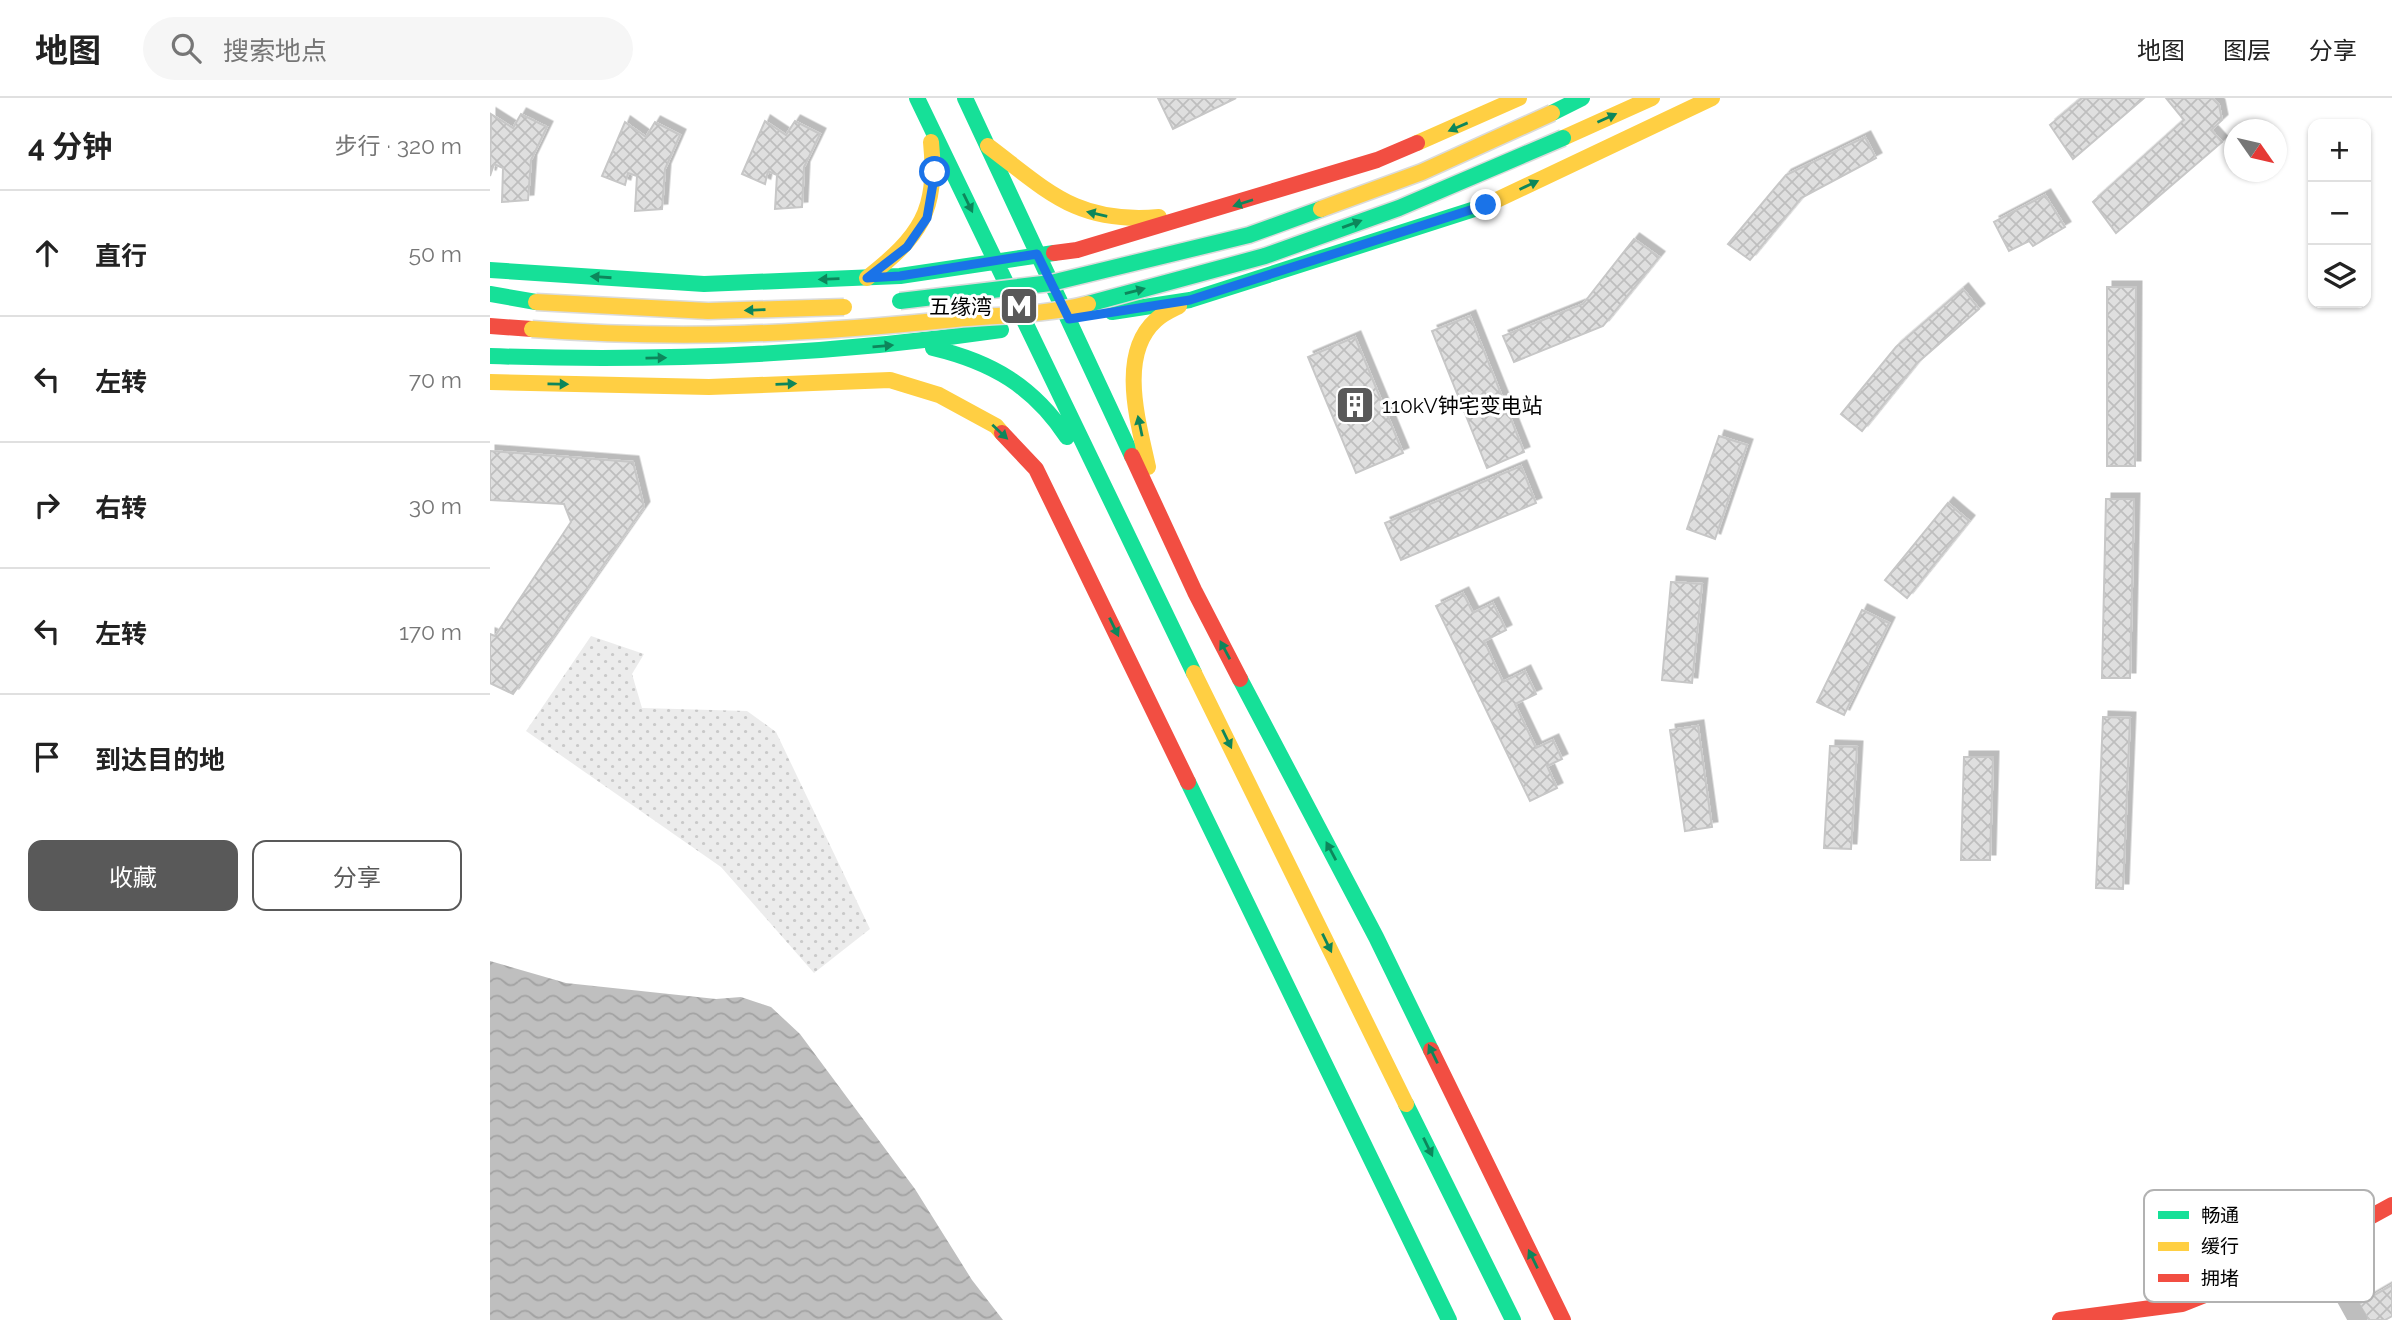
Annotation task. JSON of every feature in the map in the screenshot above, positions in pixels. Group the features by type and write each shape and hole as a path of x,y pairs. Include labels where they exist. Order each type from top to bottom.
{"main road":[{"path":"916,98 997,261 1119,522 1513,1320"},
{"path":"965,98 1158,517 1376,937 1563,1320"},
{"path":"490,270 704,284 900,276 1077,250 1213,212 1377,160 1520,98"},
{"path":"886,303 1051,283 1249,235 1422,172 1582,98"},
{"path":"492,326 615,335 747,336 869,328 1081,306 1265,256 1399,208 1652,98"},
{"path":"490,356 576,360 789,355 914,344 1190,300 1486,205 1712,98"},
{"path":"867,278 907,247 927,218 935,172 927,120"},
{"path":"986,144 1052,193 1093,215 1138,219 1213,212"},
{"path":"490,296 536,302 708,311 859,307"},
{"path":"1158,517 1133,396 1134,359 1153,322 1190,300"},
{"path":"914,344 971,355 1022,382 1057,420 1119,522"},
{"path":"490,382 709,387 890,380 939,395 996,426 1036,470 1066,529 1449,1320"},
{"path":"2374,1215 2392,1205"},
{"path":"2060,1320 2187,1302"}],"street":[{"path":"2348,1302 2358,1320"}],"shaded area":[{"path":"591,636 644,654 632,674 642,708 747,711 776,732 870,929 814,973 721,867 526,731"}],"water":[{"path":"490,961 566,983 716,999 741,997 771,1007 800,1034 915,1189 972,1280 1003,1320 490,1320"}],"building":[{"path":"1158,98 1236,98 1173,129"},
{"path":"2082,98 2144,98 2073,159 2050,125"},
{"path":"2166,98 2212,98 2219,105 2222,120 2211,130 2222,142 2116,233 2093,202 2184,120"},
{"path":"491,114 513,128 521,114 547,127 531,160 528,200 502,202 503,168 494,164 490,176"},
{"path":"765,121 786,135 795,121 820,134 804,167 802,207 775,209 777,175 768,171 765,184 742,174"},
{"path":"625,122 646,137 655,122 680,135 665,169 662,209 635,211 637,176 628,173 625,185 602,176"},
{"path":"1865,137 1876,158 1801,198 1750,260 1728,244 1786,175"},
{"path":"2045,195 2065,227 2033,246 2029,241 2009,251 1994,222"},
{"path":"1634,239 1659,257 1603,326 1514,362 1503,336 1583,304"},
{"path":"2107,287 2136,287 2135,466 2107,466"},
{"path":"1963,289 1979,309 1916,364 1862,431 1841,414 1896,347"},
{"path":"1470,316 1524,452 1487,468 1432,331"},
{"name":"110kV钟宅变电站","path":"1355,337 1403,453 1356,473 1308,357"},
{"path":"1719,436 1747,445 1715,539 1687,529"},
{"path":"490,451 633,462 644,507 513,694 490,683 490,634 495,636 571,522 564,504 490,500"},
{"path":"1521,466 1536,503 1401,560 1385,523"},
{"path":"2106,499 2134,499 2130,678 2102,678"},
{"path":"1948,503 1969,521 1907,598 1885,580"},
{"path":"1671,582 1702,584 1692,683 1662,680"},
{"path":"1463,593 1473,613 1493,603 1506,630 1484,641 1503,682 1525,671 1536,694 1515,704 1536,748 1553,740 1562,759 1547,766 1557,788 1530,801 1436,606"},
{"path":"1862,610 1889,623 1844,715 1817,702"},
{"path":"2103,717 2130,718 2123,889 2096,888"},
{"path":"1698,726 1712,827 1685,831 1670,730"},
{"path":"1830,746 1857,747 1851,849 1824,848"},
{"path":"1964,757 1993,757 1990,860 1961,860"},
{"path":"2392,1285 2392,1316 2385,1320 2369,1320 2359,1304 2374,1302 2374,1295"}],"traffic: fast":[{"path":"917,98 1194,673"},
{"path":"965,98 1132,456"},
{"path":"1552,113 1582,98"},
{"path":"1088,304 1265,256 1399,208 1563,138"},
{"path":"1112,312 1190,300 1484,206"},
{"path":"900,301 1051,283 1249,235 1321,209"},
{"path":"490,270 704,284 900,276 1054,253"},
{"path":"490,294 536,302"},
{"path":"490,356 618,358 746,355 937,339 1001,330"},
{"path":"933,348 974,361 1009,379 1040,404 1067,437"},
{"path":"1240,679 1376,937 1431,1050"},
{"path":"1188,782 1449,1320"},
{"path":"1406,1104 1513,1320"}],"traffic: slow":[{"path":"1417,143 1519,98"},
{"path":"1563,138 1652,98"},
{"path":"1484,206 1712,98"},
{"path":"1321,209 1422,172 1552,113"},
{"path":"867,278 900,249 922,220 931,187 931,142"},
{"path":"988,146 1047,191 1085,210 1131,218 1159,217"},
{"path":"536,302 708,311 844,307"},
{"path":"532,329 692,335 797,332 1023,314 1088,304"},
{"path":"1148,467 1136,411 1134,371 1137,352 1144,335 1156,320 1179,306"},
{"path":"490,382 709,387 890,380 939,395 996,426 1002,433"},
{"path":"1194,673 1406,1104"}],"traffic: jam":[{"path":"1054,253 1077,250 1377,160 1417,143"},
{"path":"490,326 532,329"},
{"path":"1002,433 1036,469 1188,782"},
{"path":"1132,456 1195,592 1240,679"},
{"path":"1431,1050 1563,1320"},
{"path":"2374,1215 2392,1205"},
{"path":"2060,1320 2187,1302"}],"place":[{"name":"五缘湾","path":"1019,306"},
{"name":"110kV钟宅变电站","path":"1355,405"}],"route":[{"path":"935,172 927,218 907,247 867,278 900,276 1037,254 1069,319 1190,300 1486,205"}]}
